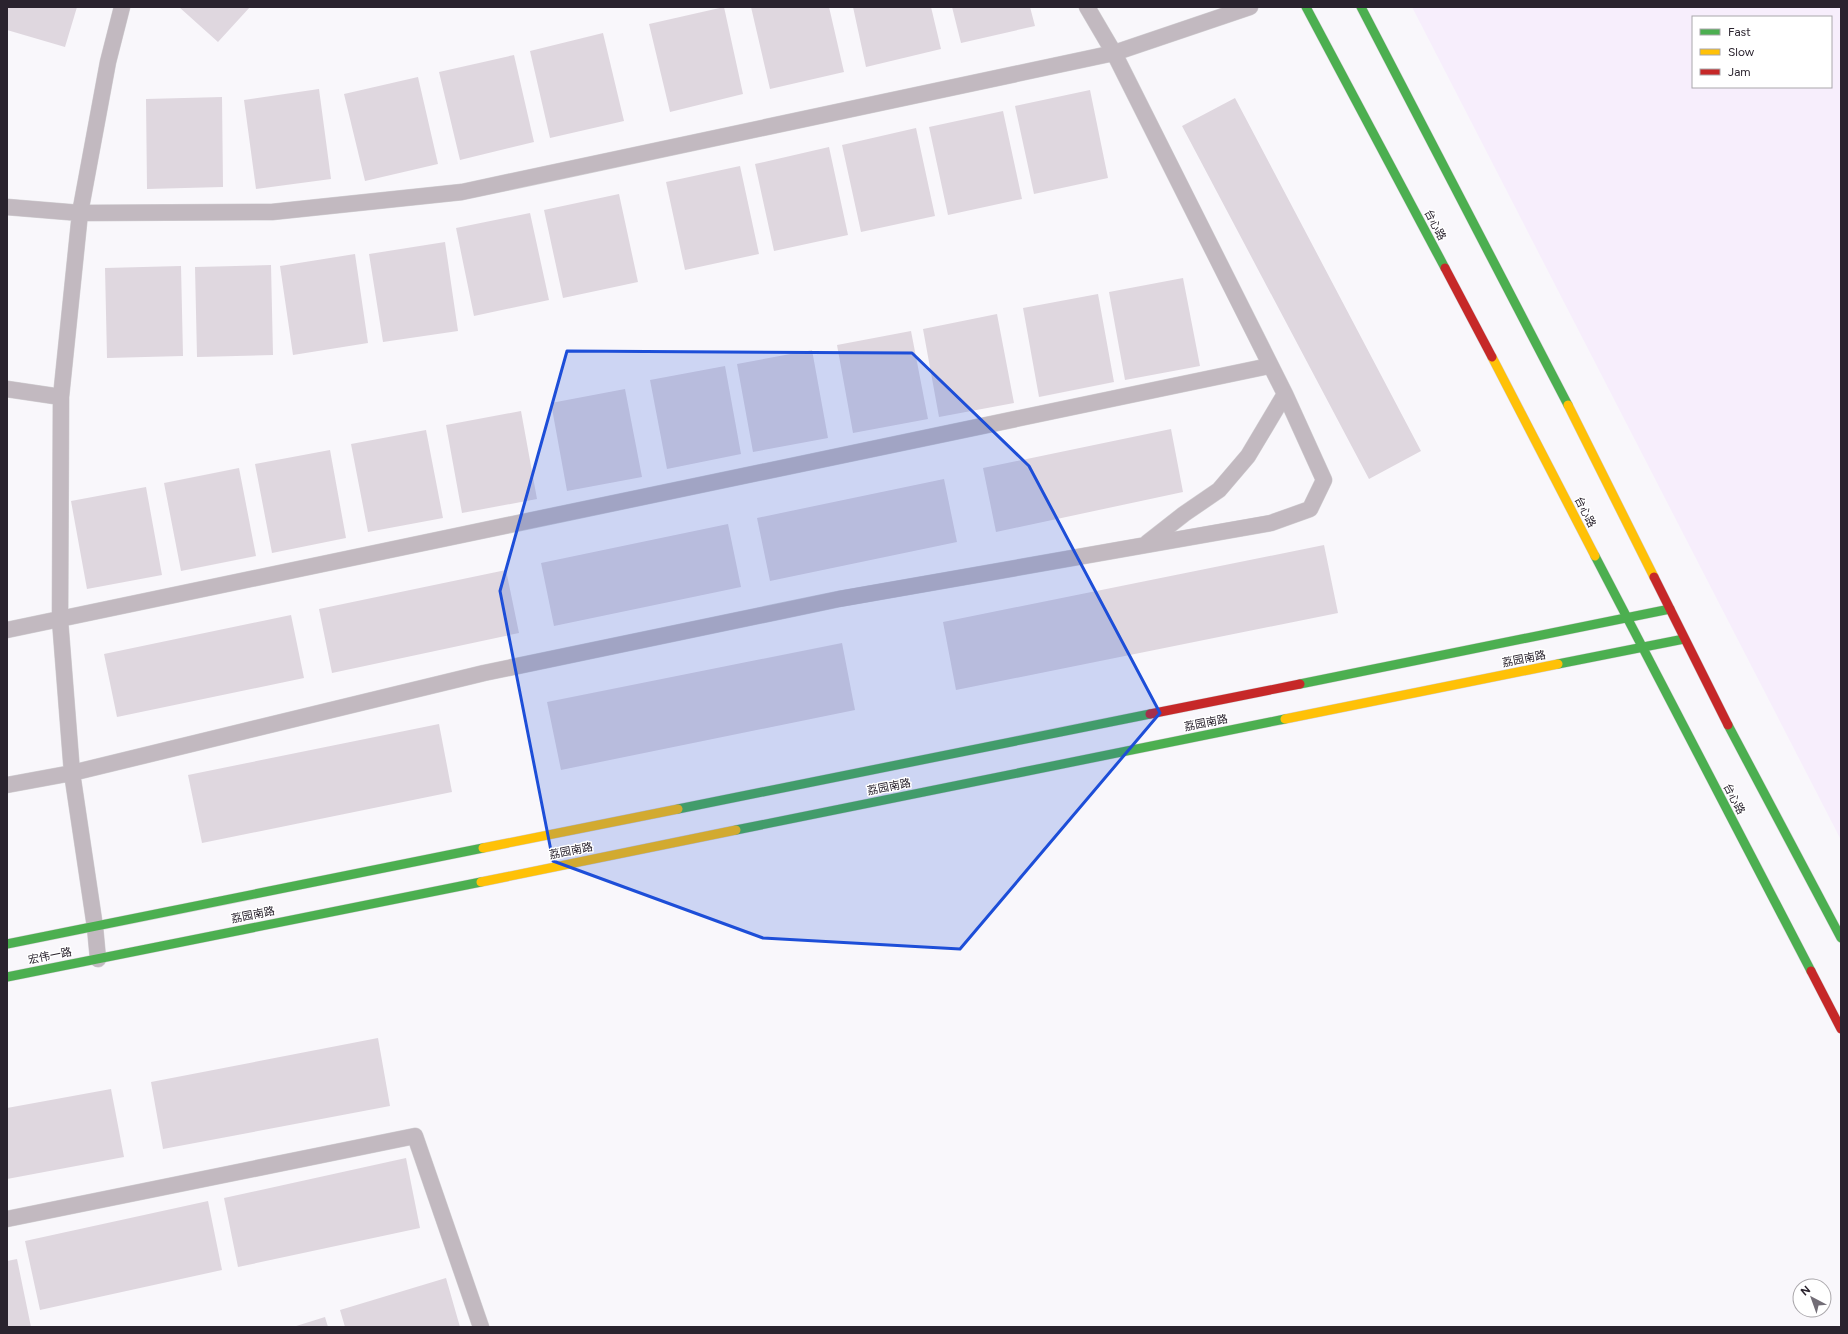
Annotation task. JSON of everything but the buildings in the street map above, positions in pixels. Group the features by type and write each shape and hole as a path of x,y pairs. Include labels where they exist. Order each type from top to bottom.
{"main road":[{"name":"台心路","path":"1306,7 1494,361 1841,1028"},
{"path":"1361,7 1534,338 1723,716 1841,938"},
{"name":"荔园南路","path":"95,926 1670,609"},
{"name":"荔园南路","path":"98,959 1684,639"},
{"name":"宏伟一路","path":"7,944 95,926"},
{"name":"宏伟一路","path":"7,976 98,959"}],"lane":[{"path":"98,959 95,926 72,773 60,620 61,397 80,213 108,62 122,7"},
{"path":"7,785 72,773 500,670 839,599 1271,523 1310,509 1324,480 1285,394 1269,366 1114,53 1088,7"},
{"path":"7,207 80,213 272,212 462,192 1114,53 1250,7"},
{"path":"7,630 1269,366"},
{"path":"7,389 61,397"},
{"path":"1145,545 1184,514 1219,490 1248,456 1285,394"},
{"path":"7,1219 415,1136 481,1327"}],"highlighted area":[{"path":"567,351 912,353 1029,466 1160,713 960,949 763,938 553,861 500,591"}],"shaded area":[{"path":"1412,7 1841,7 1841,840"}],"traffic: fast":[{"path":"1306,7 1445,268"},
{"path":"1361,7 1568,405"},
{"path":"1595,556 1811,971"},
{"path":"1300,684 1670,609"},
{"path":"1558,664 1684,639"},
{"path":"678,809 1150,714"},
{"path":"736,830 1285,719"},
{"path":"1728,725 1841,938"},
{"path":"7,944 483,848"},
{"path":"7,977 481,882"}],"traffic: slow":[{"path":"1492,357 1595,556"},
{"path":"1568,405 1654,577"},
{"path":"1285,719 1558,664"},
{"path":"483,848 678,809"},
{"path":"481,882 736,830"}],"traffic: jam":[{"path":"1445,268 1492,357"},
{"path":"1654,577 1728,725"},
{"path":"1150,714 1300,684"},
{"path":"1811,971 1841,1029"}]}
